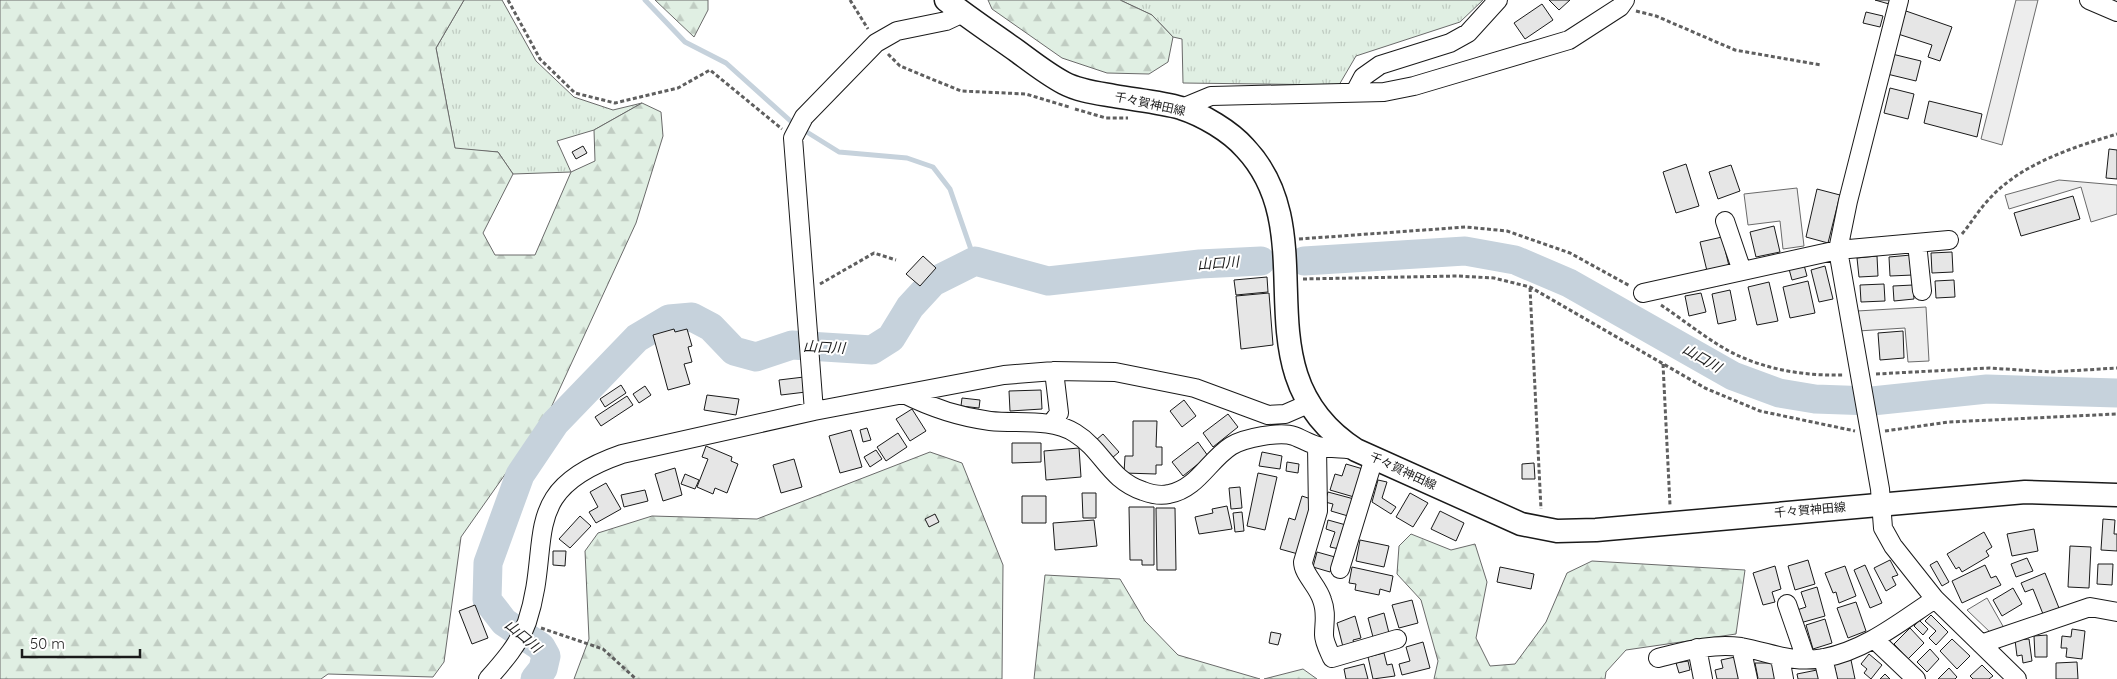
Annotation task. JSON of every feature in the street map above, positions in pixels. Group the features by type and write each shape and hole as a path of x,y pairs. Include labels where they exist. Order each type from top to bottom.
{"main road":[{"name":"千々賀神田線","path":"955,6 1064,83 1088,92 1182,108 1216,125 1245,148 1264,174 1278,205 1283,240 1288,337 1294,373 1308,404 1334,434 1365,454 1521,524 1557,531 1596,530 1881,503 2025,492 2117,495"}],"street":[{"path":"1355,92 1363,77 1380,65 1450,43 1468,32 1498,0"},
{"path":"1899,0 1848,201 1838,250 1870,434 1883,528 1935,599 2017,679"},
{"path":"2089,0 2117,12"},
{"path":"1182,108 1212,96 1384,92 1414,86 1569,40 1623,4"},
{"path":"814,411 793,138 804,117 876,43 897,31 946,21 955,6"},
{"path":"1725,221 1742,271"},
{"path":"1643,293 1838,250 1949,240"},
{"path":"1917,243 1922,291"},
{"path":"1051,424 1058,413 1054,371"},
{"path":"488,679 512,650 526,623 543,520 553,498 572,478 599,462 622,454 814,411 1004,375 1054,371 1114,372 1195,388 1268,415 1292,435 1317,446 1365,454 1340,569"},
{"path":"904,394 935,409 958,416 989,421 1051,424 1074,433 1090,445 1114,475 1131,487 1151,494 1169,495 1187,488 1232,446 1269,435 1292,435"},
{"path":"1268,415 1285,414 1308,404"},
{"path":"1317,446 1318,511 1303,562 1303,570 1315,582 1322,599 1326,616 1324,638 1329,651 1332,658 1397,638"},
{"path":"1658,658 1708,646 1741,648 1780,658 1814,658 1852,650 1874,639 1935,599"},
{"path":"1787,604 1814,658 1828,679"},
{"path":"1981,644 2090,607 2117,612"},
{"path":"1874,639 1916,679"},
{"path":"1697,648 1703,679"},
{"path":"1741,648 1748,679"},
{"path":"1780,658 1784,679"}],"path":[{"path":"508,0 540,59 575,93 615,103 678,88 710,70 793,138"},
{"path":"850,0 876,43 900,66 961,92 1026,94 1106,118 1134,118"},
{"path":"1623,4 1735,50 1821,65"},
{"path":"1949,240 1960,236 1990,198 2003,185 2060,152 2117,134"},
{"path":"1283,240 1466,227 1507,231 1570,253 1643,293 1738,356 1774,368 1816,376 1989,368 2051,372 2117,368"},
{"path":"804,293 874,253 896,260"},
{"path":"1285,280 1457,276 1494,278 1530,287 1705,388 1760,411 1870,434 1949,422 2117,414"},
{"path":"1530,287 1542,528"},
{"path":"1663,363 1671,523"},
{"path":"526,623 603,649 636,679"}],"green space":[{"path":"0,0 464,0 436,48 455,148 498,152 513,174 483,233 495,255 535,255 571,172 595,161 594,130 642,103 661,112 663,136 636,223 549,412 461,537 444,662 433,677 328,674 321,679 0,679"},
{"path":"464,0 502,0 536,61 574,97 613,110 642,103 594,130 557,141 571,172 513,174 498,152 455,149 436,48"},
{"path":"655,0 708,0 708,10 694,37"},
{"path":"988,0 1120,0 1152,15 1173,37 1168,62 1149,74 1107,73 1062,58 992,9"},
{"path":"1120,0 1483,0 1460,22 1356,56 1339,85 1183,83 1182,39 1173,37 1152,15"},
{"path":"930,452 962,463 1003,565 1002,679 574,679 589,639 585,551 598,533 652,516 757,519"},
{"path":"1411,534 1451,550 1475,544 1487,582 1476,638 1490,666 1515,664 1546,622 1567,573 1592,561 1745,570 1736,634 1626,650 1606,672 1605,679 1434,679 1438,661 1421,600 1397,574 1399,546"},
{"path":"1045,575 1120,579 1145,621 1178,655 1260,679 1034,679"},
{"path":"1303,669 1317,679 1264,679"}],"shaded area":[{"path":"2016,0 2038,0 2002,145 1981,139"},
{"path":"2059,180 2117,185 2117,214 2091,222 2081,187 2009,209 2005,195"},
{"path":"1797,188 1804,246 1783,249 1780,221 1748,225 1744,194"},
{"path":"1926,307 1929,361 1908,362 1905,328 1858,331 1857,311"},
{"path":"1987,598 2004,628 1992,634 1967,610"}],"building":[{"path":"1549,0 1570,0 1559,10"},
{"path":"1875,0 1891,0 1889,4"},
{"path":"1542,4 1553,20 1525,39 1514,23"},
{"path":"1906,11 1952,27 1940,61 1928,57 1932,45 1898,34"},
{"path":"1866,12 1883,16 1880,27 1863,23"},
{"path":"1892,54 1921,61 1916,81 1887,74"},
{"path":"1890,88 1914,94 1908,119 1884,113"},
{"path":"1929,101 1982,114 1977,137 1924,123"},
{"path":"583,146 587,153 576,159 572,152"},
{"path":"2109,149 2117,150 2117,179 2106,178"},
{"path":"1686,164 1699,206 1676,213 1663,172"},
{"path":"1731,165 1740,191 1718,199 1709,172"},
{"path":"1817,189 1840,195 1828,243 1806,237"},
{"path":"2073,196 2080,219 2021,236 2014,213"},
{"path":"1774,226 1780,252 1756,257 1750,232"},
{"path":"1722,237 1729,266 1707,271 1700,242"},
{"path":"1952,252 1953,272 1932,273 1931,253"},
{"path":"1911,255 1913,275 1890,276 1889,257"},
{"path":"923,256 936,268 920,286 906,274"},
{"path":"1877,256 1878,276 1859,277 1857,258"},
{"path":"1804,265 1807,276 1792,280 1789,269"},
{"path":"1825,266 1833,299 1819,302 1811,270"},
{"path":"1267,277 1268,292 1236,295 1234,280"},
{"path":"1954,280 1955,297 1936,298 1935,281"},
{"path":"1808,281 1815,313 1790,318 1783,287"},
{"path":"1769,282 1778,321 1757,325 1748,287"},
{"path":"1884,284 1885,301 1861,302 1860,285"},
{"path":"1913,285 1914,299 1894,301 1893,286"},
{"path":"1730,290 1736,320 1718,324 1712,294"},
{"path":"1269,293 1273,345 1241,349 1236,296"},
{"path":"1701,293 1706,312 1689,316 1685,296"},
{"path":"674,329 675,332 687,329 692,346 688,347 692,362 684,364 690,384 668,390 653,335"},
{"path":"1903,331 1904,358 1880,360 1878,333"},
{"path":"804,377 806,392 781,395 779,380"},
{"path":"621,385 626,393 605,407 600,399"},
{"path":"645,386 651,395 639,403 633,394"},
{"path":"1041,390 1042,409 1010,411 1009,391"},
{"path":"707,395 739,399 736,415 704,410"},
{"path":"627,396 633,405 601,426 595,417"},
{"path":"962,398 980,400 979,408 961,406"},
{"path":"1184,400 1196,416 1182,427 1170,411"},
{"path":"912,409 926,431 910,441 896,419"},
{"path":"1228,414 1238,427 1213,447 1203,433"},
{"path":"1133,421 1157,421 1156,447 1162,447 1162,465 1156,465 1156,474 1124,473 1125,456 1133,456"},
{"path":"867,428 871,440 863,442 860,430"},
{"path":"851,430 862,467 840,473 829,436"},
{"path":"898,433 907,447 886,461 877,447"},
{"path":"1103,434 1119,452 1112,458 1096,440"},
{"path":"1198,442 1208,456 1183,476 1172,462"},
{"path":"1012,443 1041,443 1041,462 1012,463"},
{"path":"706,446 732,457 731,461 738,464 727,493 715,488 713,494 697,487 708,459 702,457"},
{"path":"1079,448 1081,477 1046,480 1044,451"},
{"path":"876,450 882,459 870,467 864,457"},
{"path":"1262,452 1282,456 1280,469 1259,466"},
{"path":"794,459 802,487 781,493 773,465"},
{"path":"1287,462 1299,464 1298,473 1286,471"},
{"path":"1534,463 1535,479 1522,479 1522,464"},
{"path":"1346,464 1363,469 1354,497 1330,490 1335,474 1342,476"},
{"path":"675,468 682,495 663,501 655,474"},
{"path":"1258,473 1277,477 1265,530 1247,526"},
{"path":"685,474 699,480 695,489 681,484"},
{"path":"1378,480 1387,482 1382,498 1396,507 1391,514 1372,502"},
{"path":"606,483 621,509 596,523 589,512 598,507 590,492"},
{"path":"1240,487 1242,508 1231,509 1229,488"},
{"path":"645,490 648,501 624,507 621,495"},
{"path":"1328,492 1354,499 1348,516 1331,511 1333,504 1325,502"},
{"path":"1082,493 1096,493 1096,518 1083,518"},
{"path":"1410,493 1428,503 1413,527 1396,517"},
{"path":"1022,496 1046,496 1046,523 1022,523"},
{"path":"1302,496 1314,500 1298,554 1280,549 1289,518 1295,520"},
{"path":"1227,506 1232,529 1199,534 1195,517 1213,513 1212,509"},
{"path":"1129,507 1154,507 1154,565 1142,565 1142,560 1130,560"},
{"path":"1156,508 1175,508 1176,570 1157,570"},
{"path":"1440,511 1464,523 1456,541 1431,529"},
{"path":"1242,512 1244,531 1235,532 1233,513"},
{"path":"935,514 939,522 929,527 925,519"},
{"path":"580,516 591,526 570,548 559,539"},
{"path":"2103,519 2115,520 2114,534 2117,534 2117,551 2101,550"},
{"path":"1094,520 1097,546 1055,550 1053,523"},
{"path":"1328,520 1346,525 1339,549 1330,547 1335,532 1326,529"},
{"path":"2034,529 2038,551 2012,556 2007,534"},
{"path":"1984,532 1992,547 1986,551 1989,556 1962,572 1959,567 1956,569 1947,554"},
{"path":"1360,540 1389,546 1384,567 1356,561"},
{"path":"2070,546 2091,547 2089,588 2068,587"},
{"path":"553,551 566,551 565,566 553,565"},
{"path":"1317,552 1335,557 1330,572 1313,567"},
{"path":"2027,558 2033,571 2016,577 2011,564"},
{"path":"1808,560 1815,584 1795,590 1788,566"},
{"path":"1890,560 1898,575 1892,577 1896,585 1886,591 1874,568"},
{"path":"1937,561 1949,582 1942,586 1930,565"},
{"path":"2098,564 2113,564 2112,585 2097,584"},
{"path":"1865,565 1882,603 1870,608 1854,570"},
{"path":"1985,565 1991,578 1996,576 2001,585 1962,603 1952,581"},
{"path":"1775,566 1781,589 1772,592 1775,602 1763,605 1753,573"},
{"path":"1845,566 1856,596 1839,603 1836,592 1833,593 1825,573"},
{"path":"1352,567 1393,576 1390,592 1380,589 1379,595 1355,590 1356,584 1349,583"},
{"path":"1500,567 1534,574 1531,589 1497,582"},
{"path":"2045,573 2059,608 2043,614 2033,589 2025,592 2021,583"},
{"path":"1817,587 1825,616 1800,623 1797,610 1806,607 1801,592"},
{"path":"2013,588 2022,604 2002,616 1993,600"},
{"path":"1412,600 1418,623 1399,628 1392,605"},
{"path":"1856,602 1866,631 1848,638 1837,608"},
{"path":"475,605 488,638 472,644 459,611"},
{"path":"1384,613 1389,633 1373,637 1368,618"},
{"path":"1931,615 1948,632 1936,645 1929,638 1936,631 1925,621"},
{"path":"1355,616 1361,638 1353,640 1354,644 1343,647 1337,623"},
{"path":"1825,619 1832,643 1813,649 1806,625"},
{"path":"1919,620 1928,629 1923,635 1914,626"},
{"path":"1910,628 1924,643 1908,659 1894,644"},
{"path":"2072,629 2085,631 2082,659 2066,657 2067,648 2061,648 2062,636 2071,637"},
{"path":"1271,632 1281,634 1278,645 1269,643"},
{"path":"2047,635 2047,657 2035,657 2034,636"},
{"path":"1952,639 1970,656 1957,669 1940,651"},
{"path":"2029,639 2032,661 2023,663 2022,655 2017,656 2015,640"},
{"path":"1423,642 1430,668 1402,675 1399,664 1410,661 1406,647"},
{"path":"1930,649 1939,659 1927,672 1917,662"},
{"path":"1384,653 1387,665 1392,664 1395,676 1373,679 1368,657"},
{"path":"1869,654 1882,665 1871,679 1864,673 1867,669 1861,664"},
{"path":"1735,657 1739,679 1717,679 1715,670 1723,668 1721,660"},
{"path":"1851,660 1855,679 1837,679 1834,664"},
{"path":"1688,661 1690,670 1679,673 1676,663"},
{"path":"2077,662 2078,679 2056,679 2056,663"},
{"path":"1755,663 1773,663 1777,679 1754,679 1758,678"},
{"path":"1364,664 1368,679 1346,679 1344,669"},
{"path":"1982,665 1993,676 1989,679 1973,679 1970,676"},
{"path":"1949,668 1957,677 1955,679 1938,679"},
{"path":"1817,670 1819,679 1798,679 1797,674"},
{"path":"1885,674 1890,679 1880,679"}],"waterway":[{"path":"645,0 685,42 726,63 795,125"},
{"path":"802,129 839,152 907,158 933,167 950,189 975,261"},
{"name":"山口川","path":"1304,261 1465,251 1515,260 1569,283 1733,376 1779,393 1815,399 1872,401 1987,389 2117,393"},
{"name":"山口川","path":"535,679 543,669 546,656 541,647 504,622 487,600 488,563 520,475 555,423 637,338 669,319 692,317 711,327 734,351 756,357 792,345 872,350 891,338 910,307 933,282 975,261 1048,281 1200,264 1261,261"}]}
